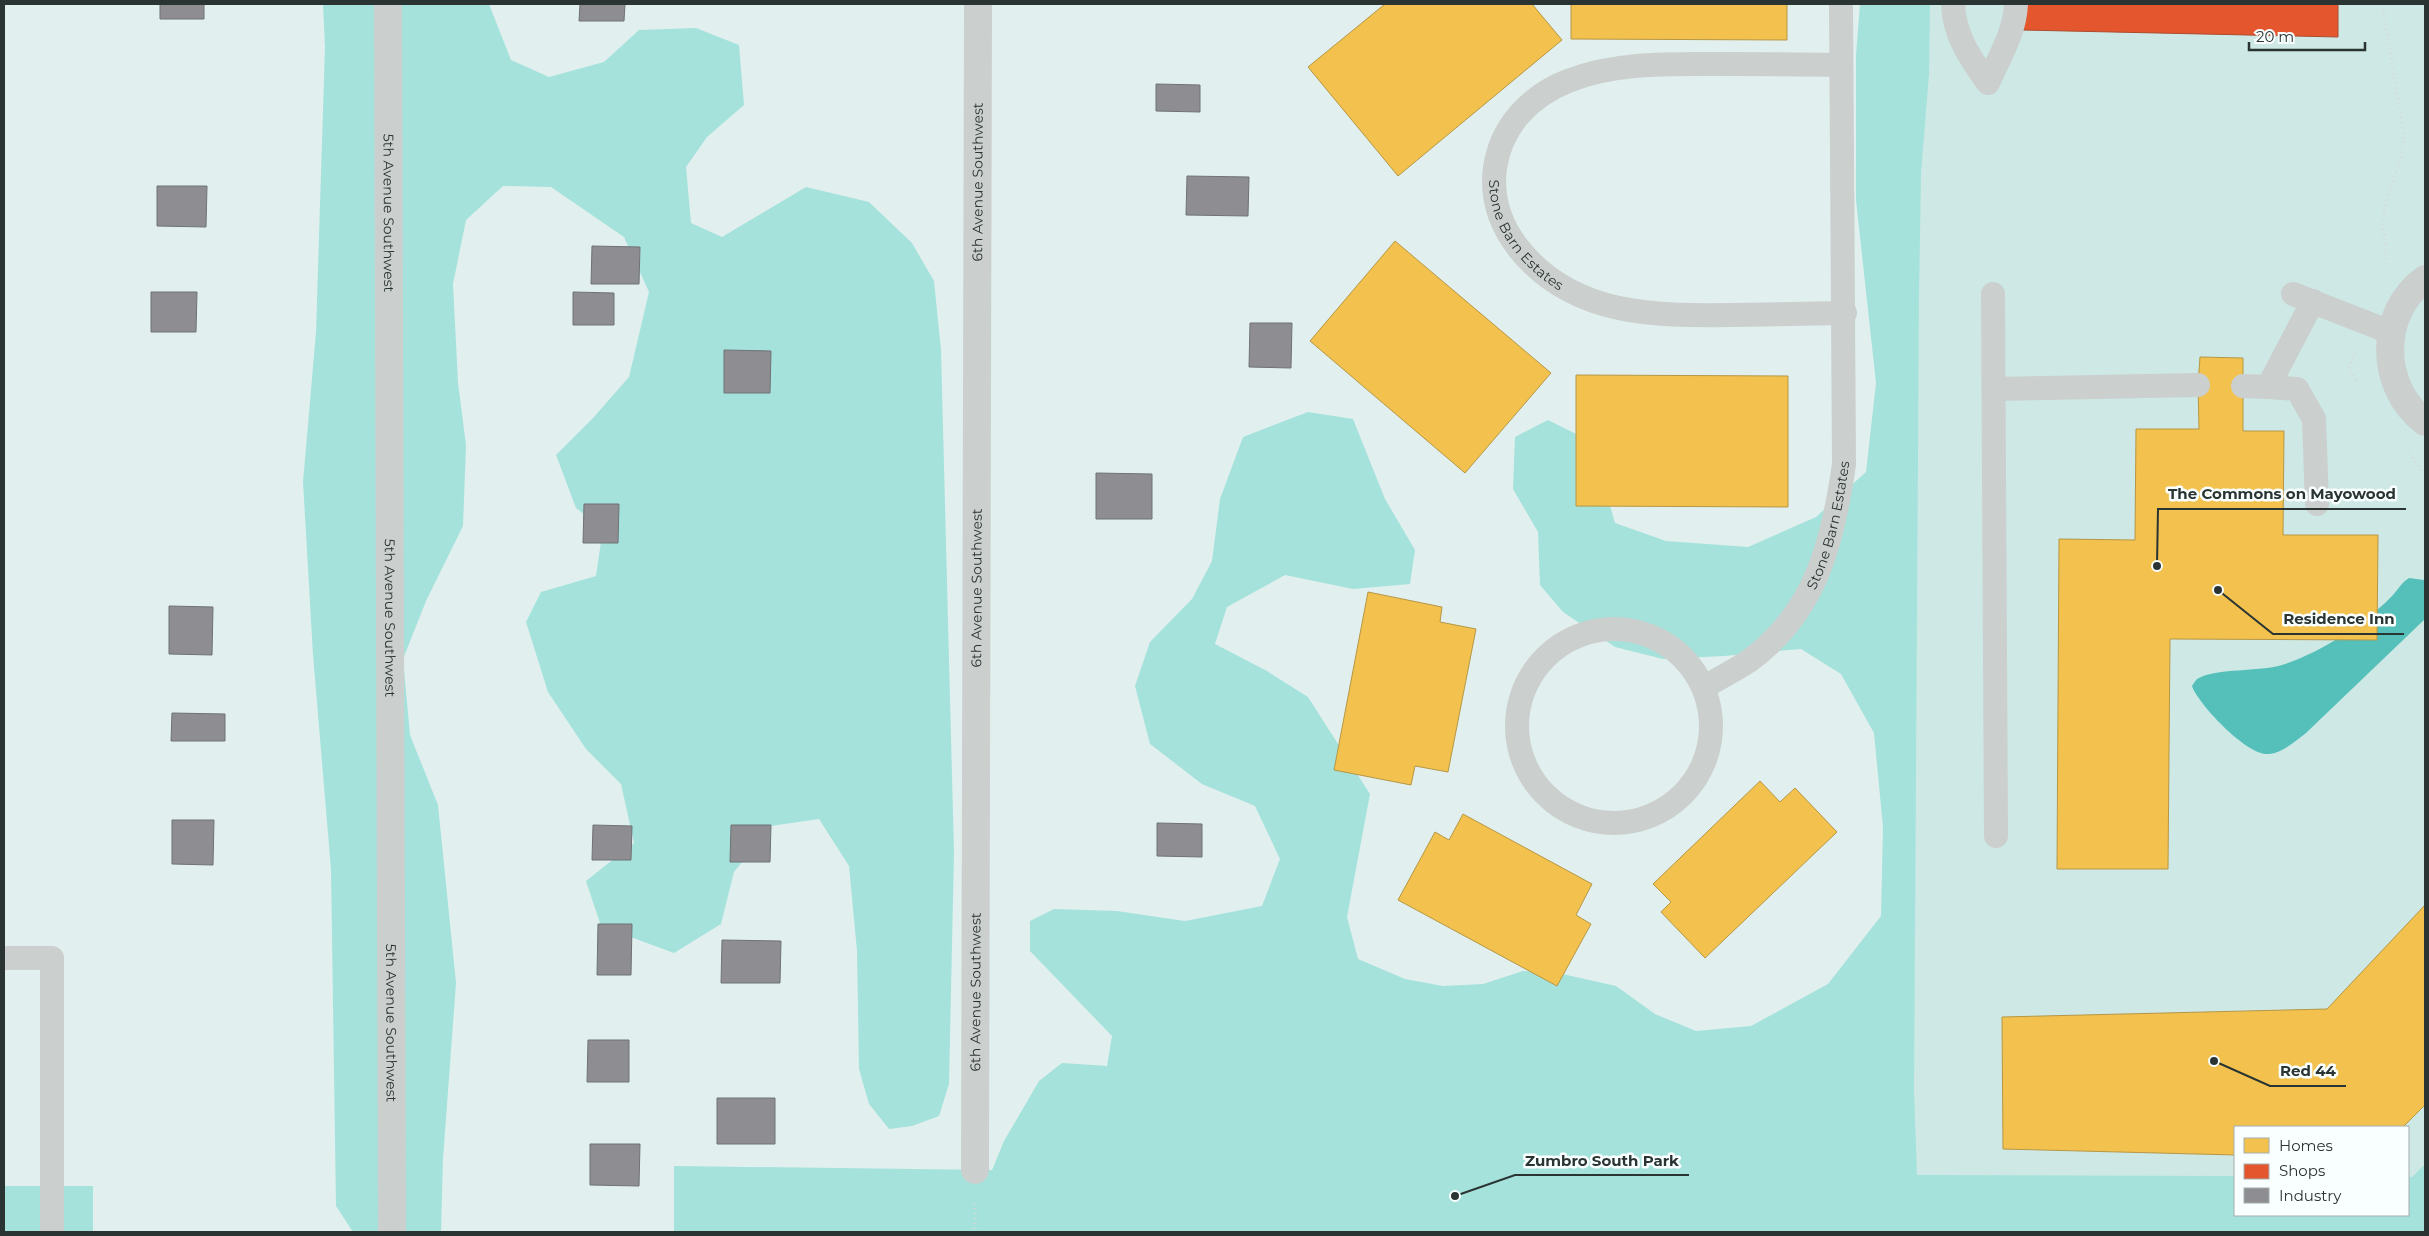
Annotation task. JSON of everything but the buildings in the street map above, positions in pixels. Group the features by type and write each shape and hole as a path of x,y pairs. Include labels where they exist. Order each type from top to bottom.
{"street":[{"name":"5th Avenue Southwest","path":"388,4 392,1232"},
{"name":"6th Avenue Southwest","path":"974,1170 978,4"},
{"path":"2425,278 2416,285 2400,307 2380,328 2398,390 2414,414 2425,422"}],"lane":[{"name":"Stone Barn Estates","path":"1706,686 1748,661 1775,638 1795,616 1807,596 1824,556 1837,510 1844,464 1841,4"},
{"path":"1953,4 1957,32 1966,53 1988,83 2009,37 2016,15 2016,4"},
{"name":"Stone Barn Estates","path":"1841,64 1636,66 1607,70 1570,80 1553,87 1525,107 1509,128 1498,150 1495,196 1500,218 1511,238 1530,262 1546,277 1562,288 1595,303 1625,310 1679,316 1844,313"},
{"path":"1993,294 1996,836"},
{"path":"2268,387 2303,297 2380,328"},
{"path":"1994,389 2198,385"},
{"path":"2243,386 2297,389 2314,419 2317,504"},
{"path":"1615,629 1632,630 1658,639 1672,647 1706,686 1711,710 1712,732 1711,744 1704,764 1692,785 1676,801 1656,814 1634,822 1613,823 1593,821 1572,814 1554,803 1530,776 1524,763 1518,740 1520,700 1540,662 1551,651 1571,638 1586,633 1615,629"},
{"path":"4,958 52,958 52,1232"}],"path":[{"path":"2382,4 2404,133 2401,158 2386,202 2382,223 2386,247 2386,272"},
{"path":"2359,383 2348,368 2380,328"},
{"path":"2408,450 2425,478"}],"shaded area":[{"path":"323,4 489,4 511,60 549,77 604,62 639,30 696,28 739,45 744,105 707,137 686,167 691,223 722,237 806,187 869,202 912,243 934,281 941,350 954,852 949,1084 939,1116 912,1126 889,1129 869,1104 859,1069 857,951 849,866 819,819 771,826 734,872 721,924 674,953 601,926 586,881 634,843 621,784 586,749 548,692 526,622 541,592 596,576 603,528 576,508 556,455 593,418 629,377 649,292 624,237 551,187 503,186 466,220 453,284 458,383 466,445 463,526 426,601 403,659 410,735 438,805 456,983 443,1159 441,1232 353,1232 336,1206 331,869 313,655 303,482 316,332 325,47"},
{"path":"1860,4 1930,4 1929,74 1921,173 1919,294 1914,1091 1917,1175 2234,1176 2234,1216 2409,1216 2409,1177 2412,1177 2425,1164 2425,1232 674,1232 674,1166 992,1170 1004,1141 1039,1081 1062,1063 1107,1066 1112,1036 1030,951 1030,921 1054,909 1117,911 1185,921 1262,906 1280,859 1255,806 1202,784 1150,744 1135,686 1150,642 1192,599 1212,561 1220,499 1243,437 1308,412 1353,419 1385,499 1415,550 1410,584 1353,589 1285,575 1227,607 1215,644 1267,671 1308,697 1370,794 1347,917 1358,959 1405,979 1443,986 1483,984 1523,971 1558,973 1616,986 1655,1014 1696,1031 1751,1026 1828,984 1881,916 1883,827 1874,733 1841,674 1801,649 1663,659 1615,647 1563,612 1540,585 1538,532 1513,489 1515,437 1548,420 1578,435 1601,474 1615,523 1666,541 1748,547 1816,517 1866,472 1876,383 1856,200 1856,55"},
{"path":"1890,4 2425,4 2425,1177 2409,1177 2409,1126 2234,1126 2234,1176 1886,1175"},
{"path":"2409,578 2424,580 2425,619 2306,733 2284,749 2269,754 2260,753 2249,747 2237,739 2213,716 2196,694 2192,686 2195,681 2207,675 2282,665 2311,654 2340,637 2368,617"},
{"path":"4,1186 93,1186 93,1232 4,1232"}],"place":[{"name":"The Commons on Mayowood","path":"2157,566"},
{"name":"Residence Inn","path":"2218,590"},
{"name":"Red 44","path":"2214,1061"},
{"name":"Zumbro South Park","path":"1455,1196"}]}
